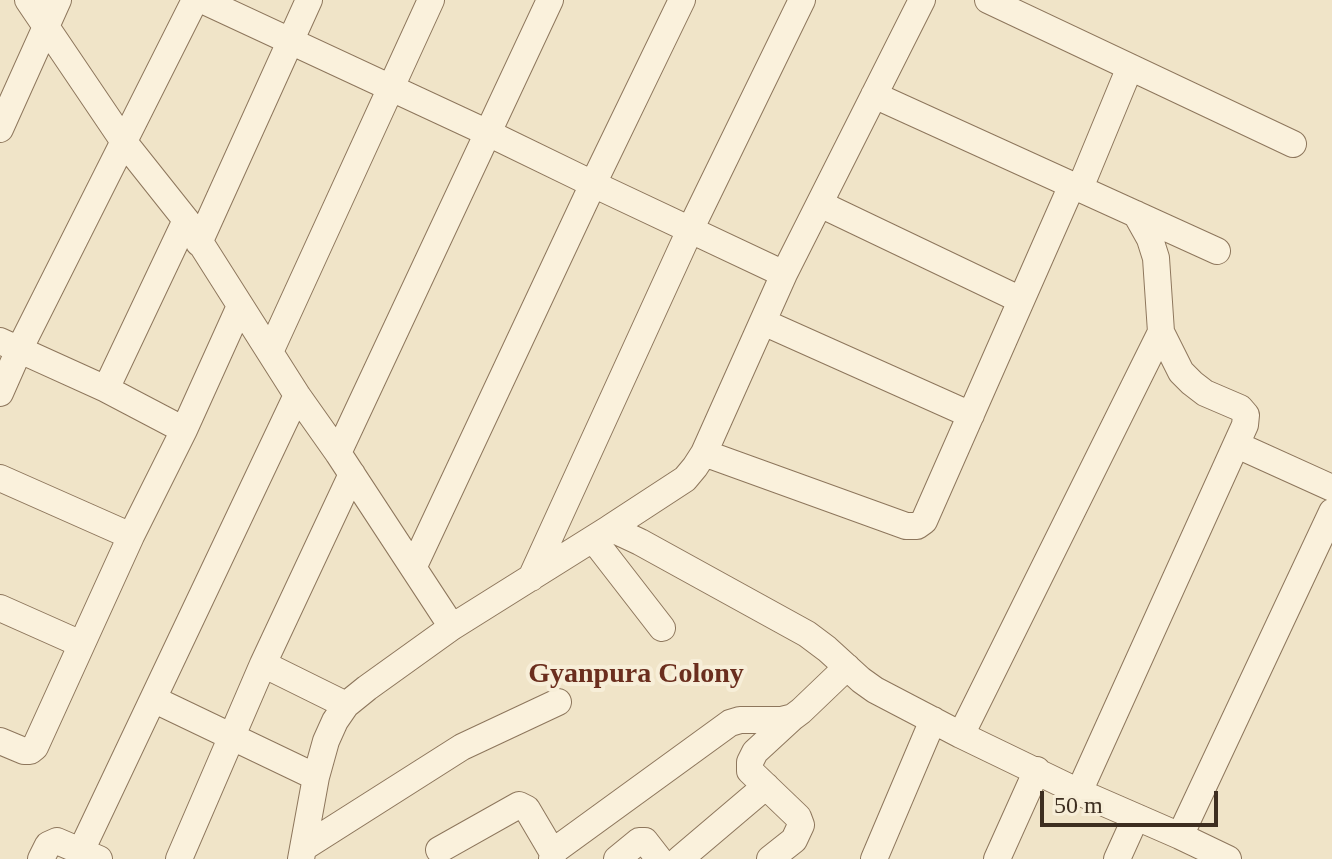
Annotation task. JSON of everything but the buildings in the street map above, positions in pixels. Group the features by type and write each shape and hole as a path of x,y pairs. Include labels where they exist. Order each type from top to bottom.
{"street":[{"path":"28,0 124,142 186,220 297,395 452,627"},
{"path":"0,129 58,0"},
{"path":"0,393 10,345 124,142 195,0"},
{"path":"202,0 784,274"},
{"path":"199,243 309,0"},
{"path":"270,352 431,0"},
{"path":"179,859 345,464 488,133 550,0"},
{"path":"414,566 682,0"},
{"path":"531,578 690,230 802,0"},
{"path":"302,854 326,741 346,705 452,627 602,534 685,479 695,467 784,274 922,0"},
{"path":"988,0 1293,144"},
{"path":"704,453 906,526 917,526 924,521 1021,300 1130,67"},
{"path":"874,95 1217,251"},
{"path":"820,204 1021,300"},
{"path":"1079,792 1237,445 1246,415 1240,408 1205,393 1181,372 1161,332 1156,258 1150,239 1136,214"},
{"path":"106,389 186,220"},
{"path":"2,748 30,751 35,747 240,306"},
{"path":"763,322 971,415"},
{"path":"961,735 1161,332"},
{"path":"10,345 106,389 184,430"},
{"path":"41,859 48,845 57,841 90,855 153,699 297,395"},
{"path":"1237,445 1332,488"},
{"path":"0,478 131,536"},
{"path":"1180,836 1322,559 1332,512"},
{"path":"602,534 662,628"},
{"path":"602,534 640,542 807,634 875,690 961,735 1228,859"},
{"path":"0,608 81,644"},
{"path":"263,664 346,705"},
{"path":"770,859 794,840 801,825 798,817 750,771 750,762 755,752 847,667"},
{"path":"153,699 316,777"},
{"path":"302,854 462,747 558,702"},
{"path":"439,850 519,805 527,809 553,856 730,723 793,717"},
{"path":"881,857 933,720"},
{"path":"997,859 1037,770"},
{"path":"680,859 766,786"},
{"path":"1117,859 1136,817"},
{"path":"617,859 639,841 645,841 659,859"}],"district":[{"name":"Gyanpura Colony","path":"636,675"}]}
